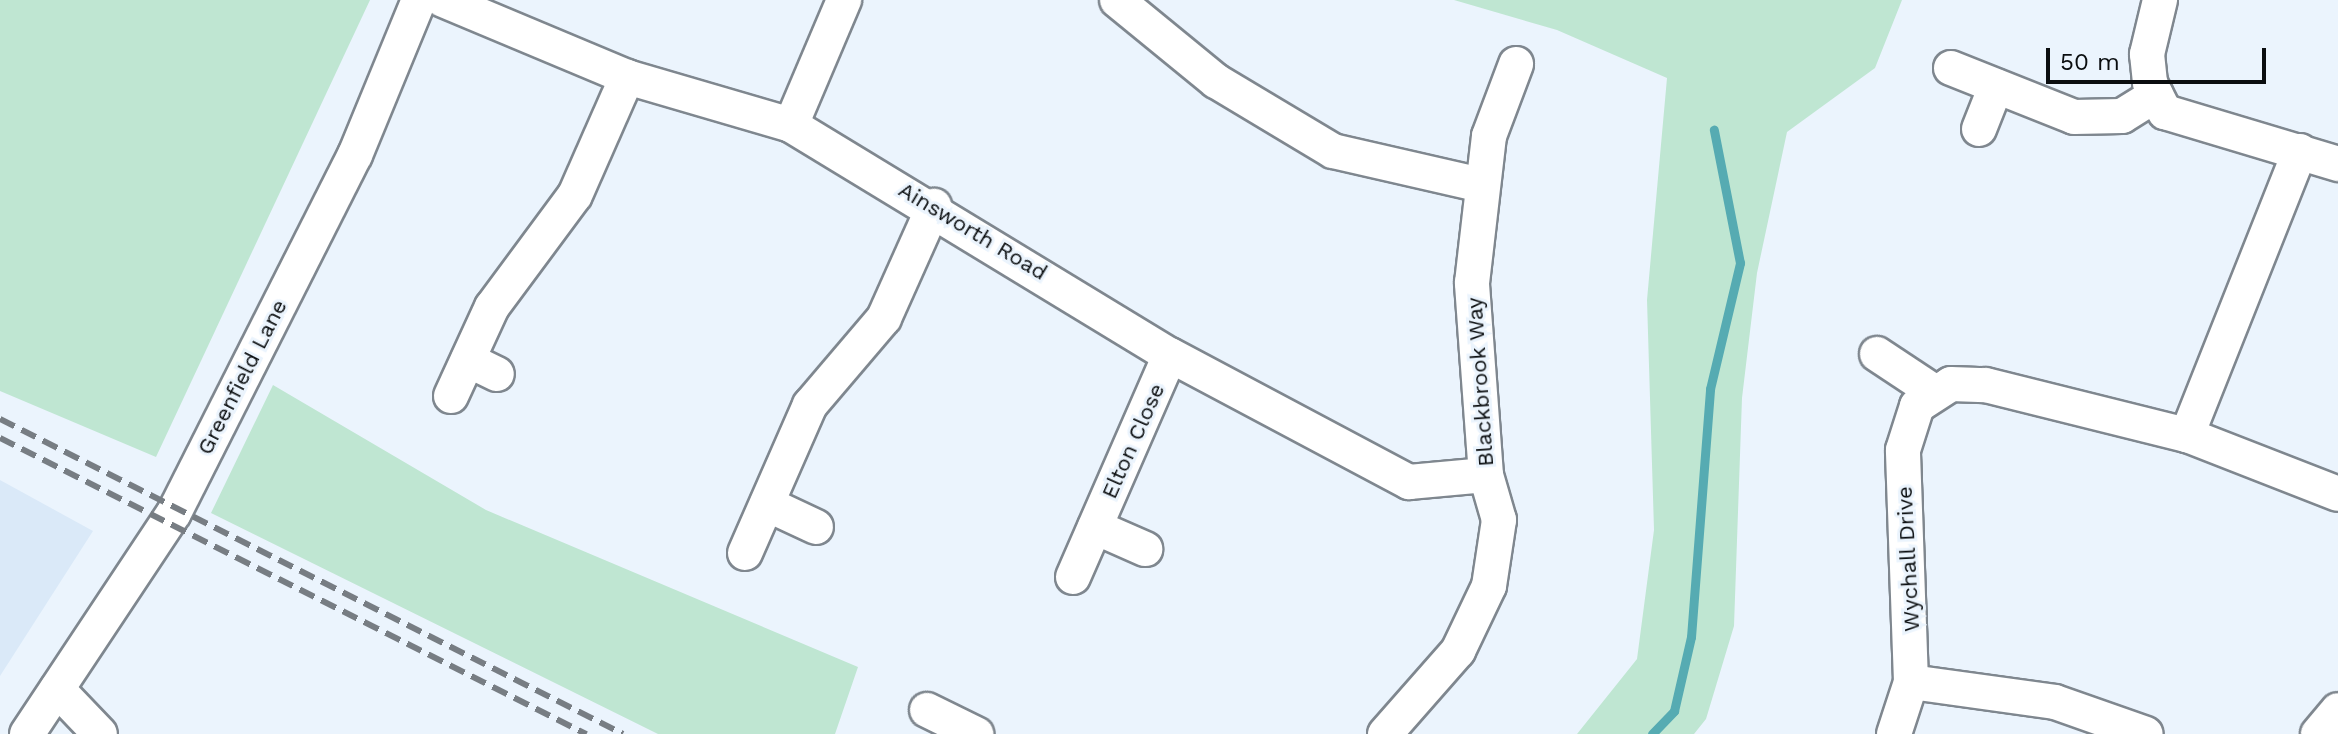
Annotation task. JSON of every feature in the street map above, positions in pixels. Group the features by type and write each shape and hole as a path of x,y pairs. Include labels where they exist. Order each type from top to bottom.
{"street":[{"name":"Greenfield Lane","path":"27,734 174,513 355,155 419,0"},
{"name":"Ainsworth Road","path":"443,0 627,77 791,125 934,206 1170,355 1409,482 1486,475"},
{"path":"791,125 844,0"},
{"path":"1117,0 1216,81 1333,151 1481,185"},
{"path":"2160,0 2147,54 2153,89 2165,112 2189,122 2338,164"},
{"name":"Blackbrook Way","path":"1385,734 1458,651 1489,586 1499,520 1486,475 1472,283 1489,136 1516,64"},
{"path":"1951,68 2074,117 2122,116 2153,89"},
{"path":"451,396 482,367 492,307 575,195 627,77"},
{"path":"1979,129 1996,86"},
{"path":"2187,435 2300,151"},
{"path":"745,553 810,405 884,318 934,206"},
{"path":"1877,354 1933,391 1986,385 2187,435 2338,494"},
{"name":"Elton Close","path":"1073,577 1170,355"},
{"name":"Wychall Drive","path":"1894,734 1911,682 1903,450 1917,406 1933,391"},
{"path":"767,504 816,527"},
{"name":"Elton Close","path":"1095,527 1145,549"},
{"path":"1911,682 2055,702 2146,734"},
{"path":"57,689 100,734"},
{"path":"927,710 976,734"},
{"path":"2318,734 2338,710"}],"shaded area":[{"path":"0,480 93,531 0,676"}],"green space":[{"path":"0,0 370,0 156,457 0,391"},
{"path":"1454,0 1902,0 1875,68 1787,132 1757,273 1742,398 1734,626 1706,719 1694,734 1577,734 1637,659 1654,530 1647,300 1667,78 1557,30"},
{"path":"273,385 486,510 858,667 835,734 658,734 211,513"}],"waterway":[{"path":"1652,734 1674,711 1691,637 1710,389 1740,263 1714,130"}],"railway":[{"path":"0,419 623,734"},
{"path":"0,438 586,734"}]}
